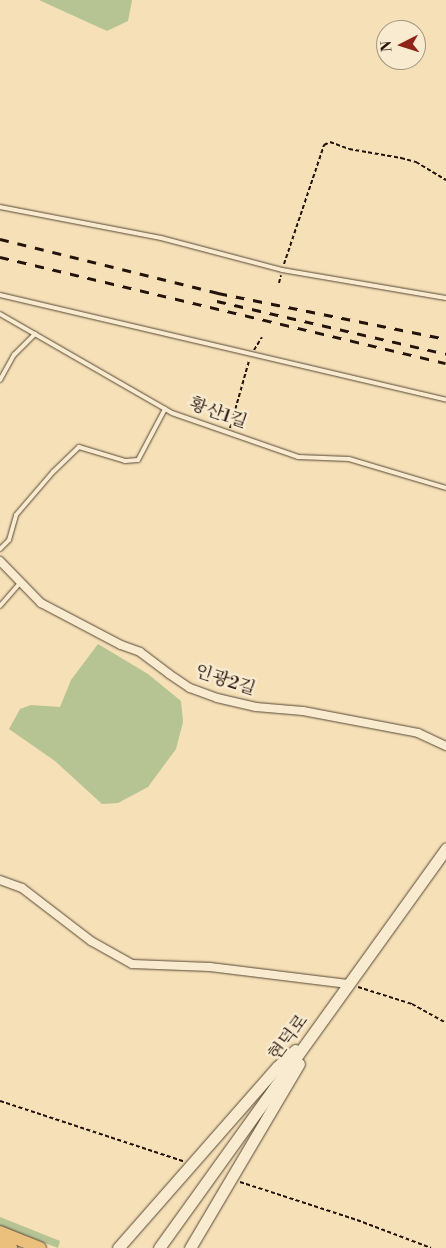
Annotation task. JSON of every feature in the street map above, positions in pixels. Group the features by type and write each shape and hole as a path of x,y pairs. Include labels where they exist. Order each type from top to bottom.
{"main road":[{"path":"0,1232 40,1248"},
{"path":"0,1244 11,1248"}],"street":[{"name":"인광2길","path":"0,560 41,604 121,645 140,652 190,688 217,698 256,707 303,711 418,733 446,746"},
{"name":"현덕로","path":"159,1248 319,1028 348,984 446,848"},
{"path":"0,880 22,888 91,941 132,964 210,967 348,984"},
{"path":"118,1248 194,1164 277,1067 319,1028"},
{"path":"190,1248 233,1179 319,1028"}],"lane":[{"path":"0,207 161,238 282,270 446,298"},
{"path":"0,295 446,400"},
{"name":"황산1길","path":"0,314 165,409 298,457 349,459 446,488"},
{"path":"0,380 14,355 36,334"},
{"path":"0,549 9,540 16,515 53,472 79,447 125,461 138,460 165,409"},
{"path":"0,606 20,582"}],"path":[{"path":"279,283 324,145 330,142 349,149 416,162 446,180"},
{"path":"228,432 251,355 262,337"},
{"path":"348,984 412,1004 446,1023"},
{"path":"0,1101 194,1164"},
{"path":"233,1179 357,1220 432,1248"}],"green space":[{"path":"39,0 132,0 128,21 107,31"},
{"path":"98,644 148,674 181,701 183,722 176,749 148,787 118,803 102,804 55,761 9,729 20,709 31,705 60,707 71,680"},
{"path":"0,1217 60,1241 58,1248 0,1226"}],"railway":[{"path":"0,239 218,293 446,339"},
{"path":"0,257 446,363"},
{"path":"217,301 446,354"}]}
